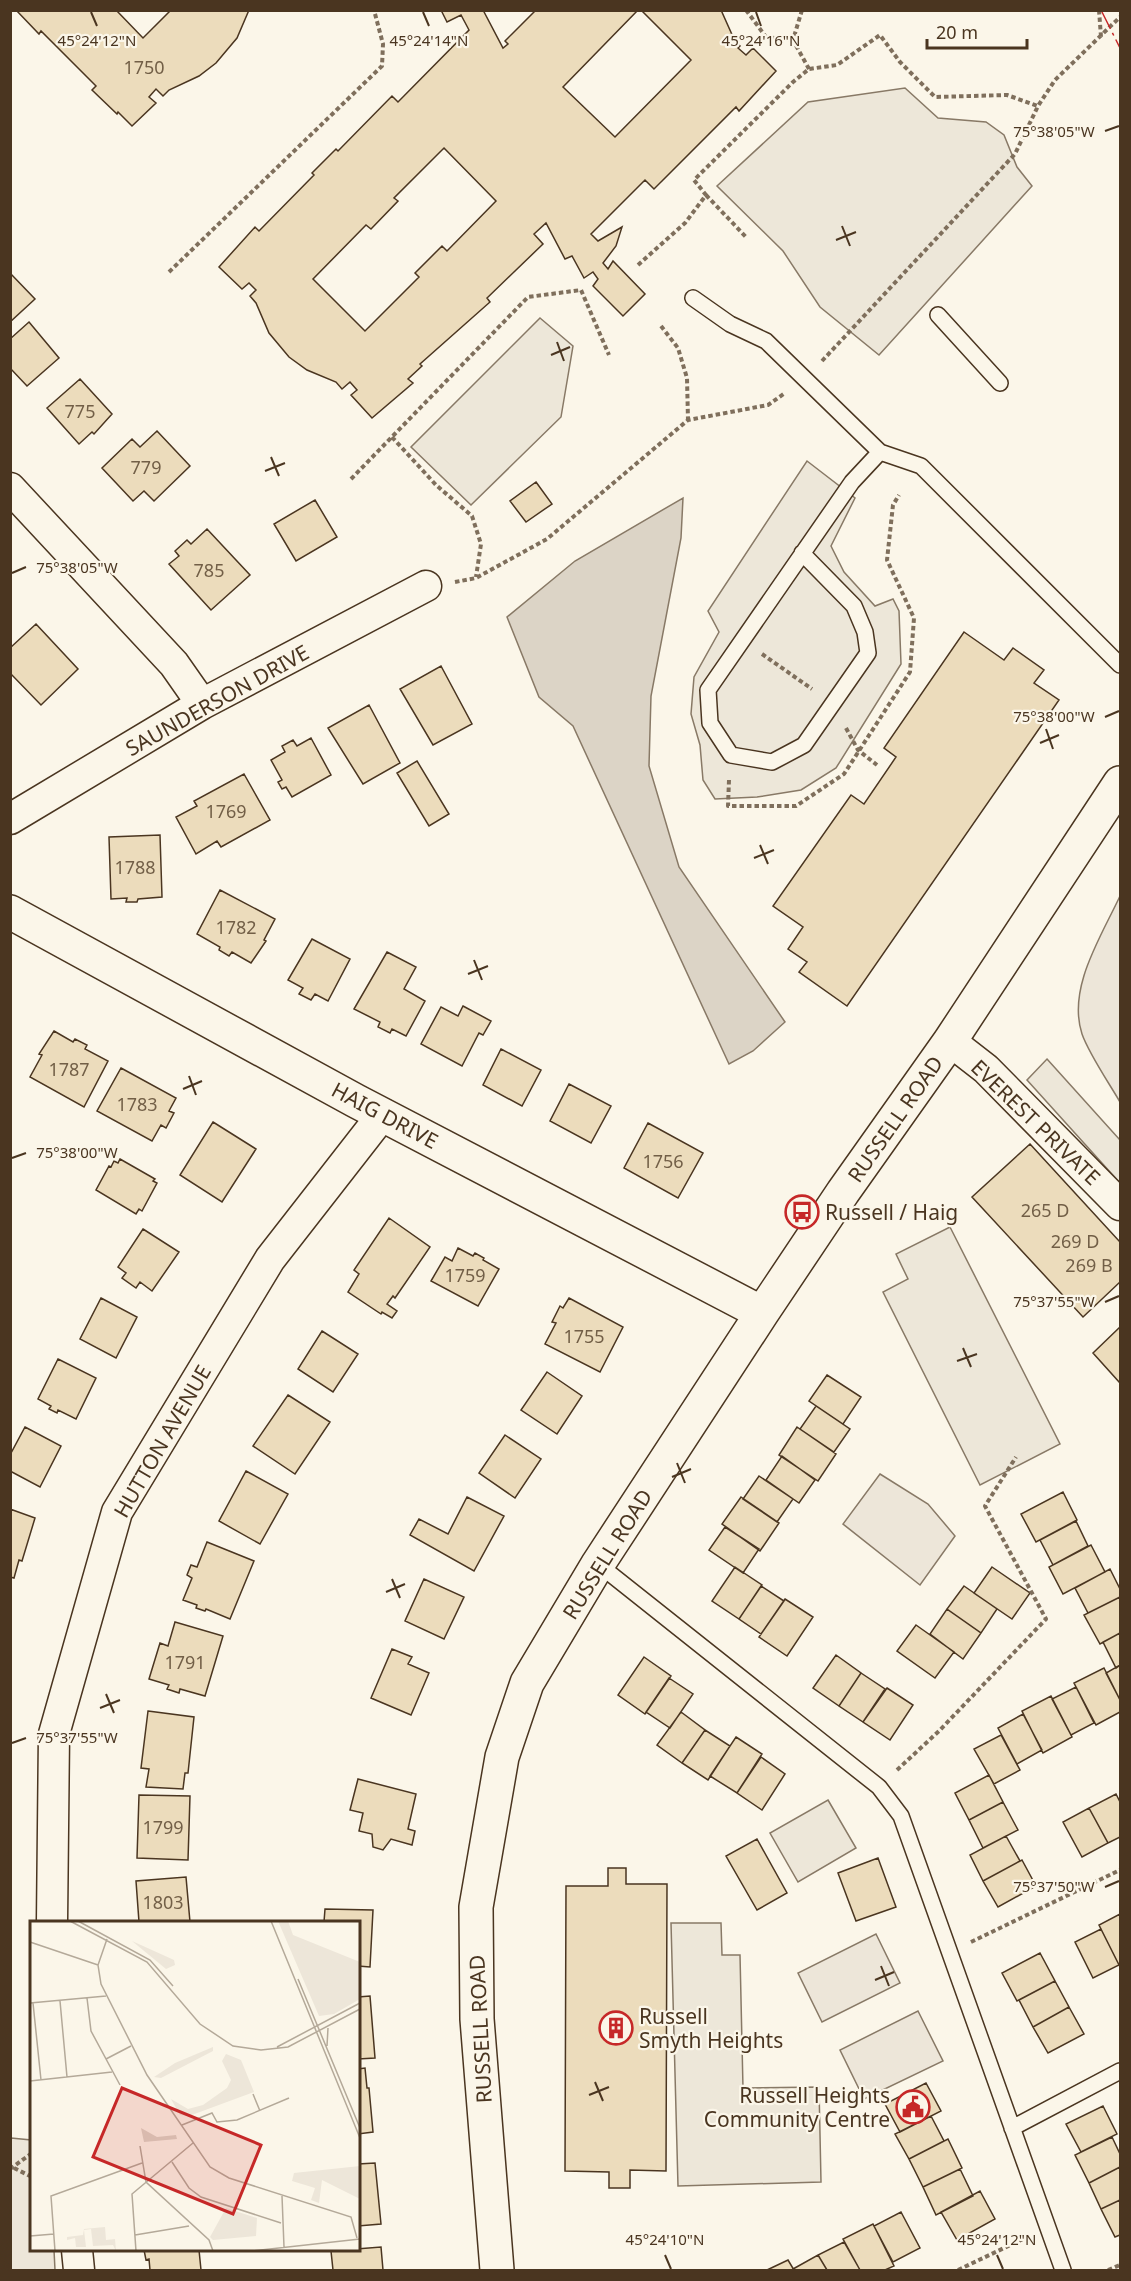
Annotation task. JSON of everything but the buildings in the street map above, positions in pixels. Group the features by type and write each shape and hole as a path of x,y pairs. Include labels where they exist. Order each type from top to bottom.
{"street":[{"path":"10,488 174,664 202,704"},
{"name":"SAUNDERSON DRIVE","path":"10,819 202,704 426,586"},
{"name":"RUSSELL ROAD","path":"497,2271 477,2019 476,1907 502,1757 528,1683 598,1564 762,1313 843,1192 950,1041 1120,783"},
{"name":"HAIG DRIVE","path":"10,912 383,1114 762,1313"},
{"name":"EVEREST PRIVATE","path":"950,1041 986,1069 1120,1205"},
{"name":"HUTTON AVENUE","path":"52,1921 54,1734 117,1512 270,1259 383,1114"},
{"path":"77,2251 79,2271"}],"lane":[{"path":"693,298 730,324 766,341 880,452 921,466 1120,664"},
{"path":"938,315 1000,383"},
{"path":"802,553 854,606 865,633 868,653 804,745 772,762 731,755 710,723 708,690 802,553 852,482 880,452"},
{"path":"598,1564 879,1787 901,1816 1063,2271"},
{"path":"1011,2128 1120,2071"}],"path":[{"path":"169,272 382,66 383,44 374,10"},
{"path":"746,10 766,37 793,40"},
{"path":"802,10 793,40 809,69"},
{"path":"1099,10 1101,37"},
{"path":"746,237 694,180 809,69 837,65 880,35 900,62 935,97 1008,95 1038,106"},
{"path":"638,265 685,223 706,195"},
{"path":"351,478 528,297 581,290 609,355"},
{"path":"660,326 678,348 687,378 688,420"},
{"path":"392,437 436,485 472,516 481,544 476,578"},
{"path":"879,1787 939,1731 1046,1618 985,1506 1016,1457"},
{"path":"949,1953 1120,1870"},
{"path":"12,2169 30,2156"},
{"path":"12,2169 30,2176"},
{"path":"958,2271 1047,2227"},
{"path":"1108,2271 1120,2265"}],"shaded area":[{"path":"905,88 938,118 986,122 1004,135 1017,167 1032,186 879,355 820,307 783,251 717,186 808,102"},
{"path":"540,318 573,346 561,417 471,505 411,447"},
{"path":"807,461 855,498 831,546 844,572 875,606 893,599 899,611 901,664 836,768 801,790 757,797 715,799 703,780 700,745 691,714 694,677 719,632 708,611"},
{"path":"683,498 681,538 651,696 649,766 679,867 785,1022 753,1051 729,1064 573,726 539,697 507,617 575,561"},
{"path":"1120,896 1120,1102 1085,1042 1079,1017 1079,999 1088,963"},
{"path":"1047,1059 1120,1140 1120,1183 1027,1080"},
{"path":"950,1227 1060,1444 980,1485 883,1292 908,1279 896,1254"},
{"path":"880,1474 928,1504 955,1536 920,1585 843,1524"},
{"path":"828,1800 856,1848 798,1882 770,1833"},
{"path":"671,1923 721,1923 722,1955 740,1955 743,2088 819,2087 821,2182 678,2186"},
{"path":"876,1934 900,1983 822,2022 798,1973"},
{"path":"918,2011 943,2061 864,2099 840,2050"},
{"path":"11,2138 30,2140 30,2251 54,2251 55,2270 11,2270"}],"power":[{"path":"1101,10 1120,48"}],"place":[{"name":"Russell / Haig","path":"802,1212"},
{"name":"Russell Smyth Heights","path":"616,2028"},
{"name":"Russell Heights Community Centre","path":"913,2107"}]}
